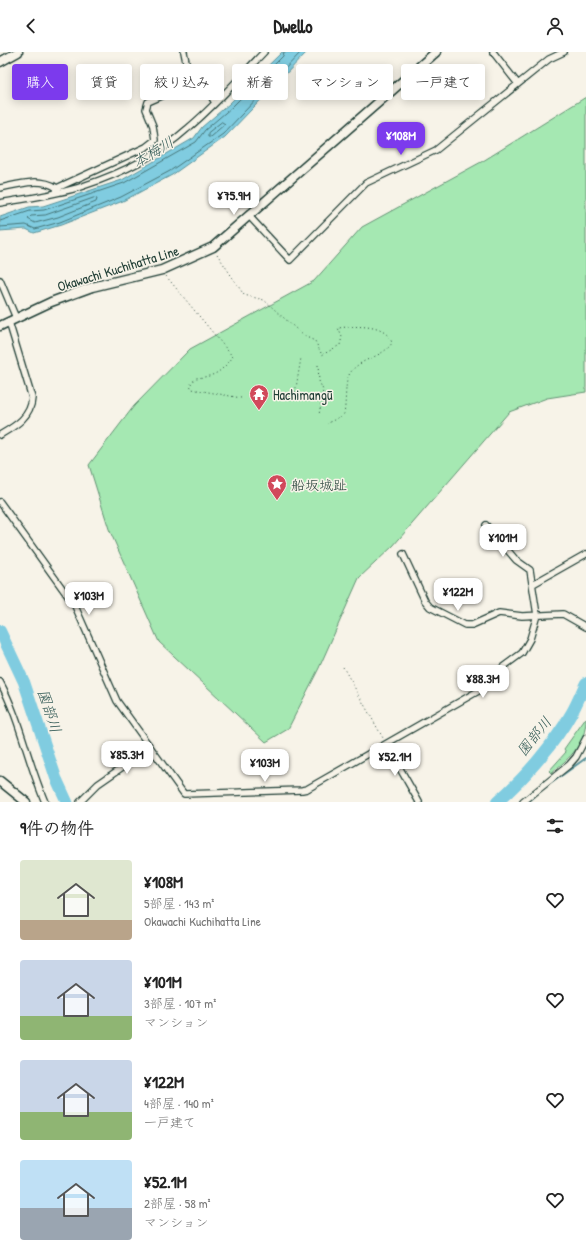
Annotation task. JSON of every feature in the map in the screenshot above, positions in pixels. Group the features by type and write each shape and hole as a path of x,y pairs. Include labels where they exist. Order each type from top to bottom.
{"main road":[{"path":"0,62 18,52"},
{"name":"Okawachi Kuchihatta Line","path":"0,326 51,302 92,287 162,270 213,247 436,52"},
{"path":"0,781 26,802"}],"street":[{"path":"184,52 187,64"},
{"path":"0,203 56,190 82,186 110,176 137,162 164,146 186,130 216,103 264,52"},
{"path":"493,52 518,84"},
{"path":"249,216 290,260 366,183 436,150 549,59 564,52"},
{"path":"56,190 146,147 155,140 153,126 146,109 148,102 153,100"},
{"path":"0,188 32,182 48,182 56,190"},
{"path":"0,280 13,320 32,398 32,406 28,414 20,422 0,435"},
{"path":"0,502 75,606 117,701 184,794 302,790 487,686 503,667 522,653 530,639 537,615 530,570 516,560 486,526"},
{"path":"403,554 425,601 430,607 459,623 472,625 499,612 522,616 563,614 586,627"},
{"path":"533,584 586,554"},
{"path":"0,682 6,694 31,769 45,802"},
{"path":"523,802 576,757 586,738"},
{"path":"386,744 419,802"},
{"path":"80,802 98,784 150,748"}],"path":[{"path":"213,247 244,295 264,300 304,336 315,341 322,355 340,345 342,337 338,328 364,327 382,332 390,338 392,343 381,355 361,362 354,368 348,378 347,402 344,414 327,424"},
{"path":"162,270 233,357 218,374 211,377 196,378 190,385 192,389 241,398"},
{"path":"294,400 301,358"},
{"path":"318,365 319,381 323,390 319,416"},
{"path":"343,667 386,744"}],"green space":[{"path":"586,97 586,392 547,398 509,412 393,546 359,578 319,668 288,729 266,742 159,642 109,529 89,465 134,406 190,349 314,281 362,227 483,161"},
{"path":"586,718 580,743 571,755 551,773 549,771 566,752 564,749"}],"water":[{"path":"282,52 307,52 288,72 288,64 270,64"},
{"path":"233,100 261,100 225,137 172,175 123,201 61,225 34,233 26,229 0,231 0,217 29,207 43,206 122,180 194,138 202,127"}],"waterway":[{"name":"園部川","path":"0,631 24,682 56,778 67,802"},
{"name":"園部川","path":"497,802 528,772 556,737 573,710 586,683"},
{"path":"543,789 586,758"},
{"path":"528,802 534,797"}],"place":[{"name":"Hachimangū","path":"259,411"},
{"name":"船坂城趾","path":"277,501"}],"water label":[{"name":"本梅川","path":"153,152"}]}
